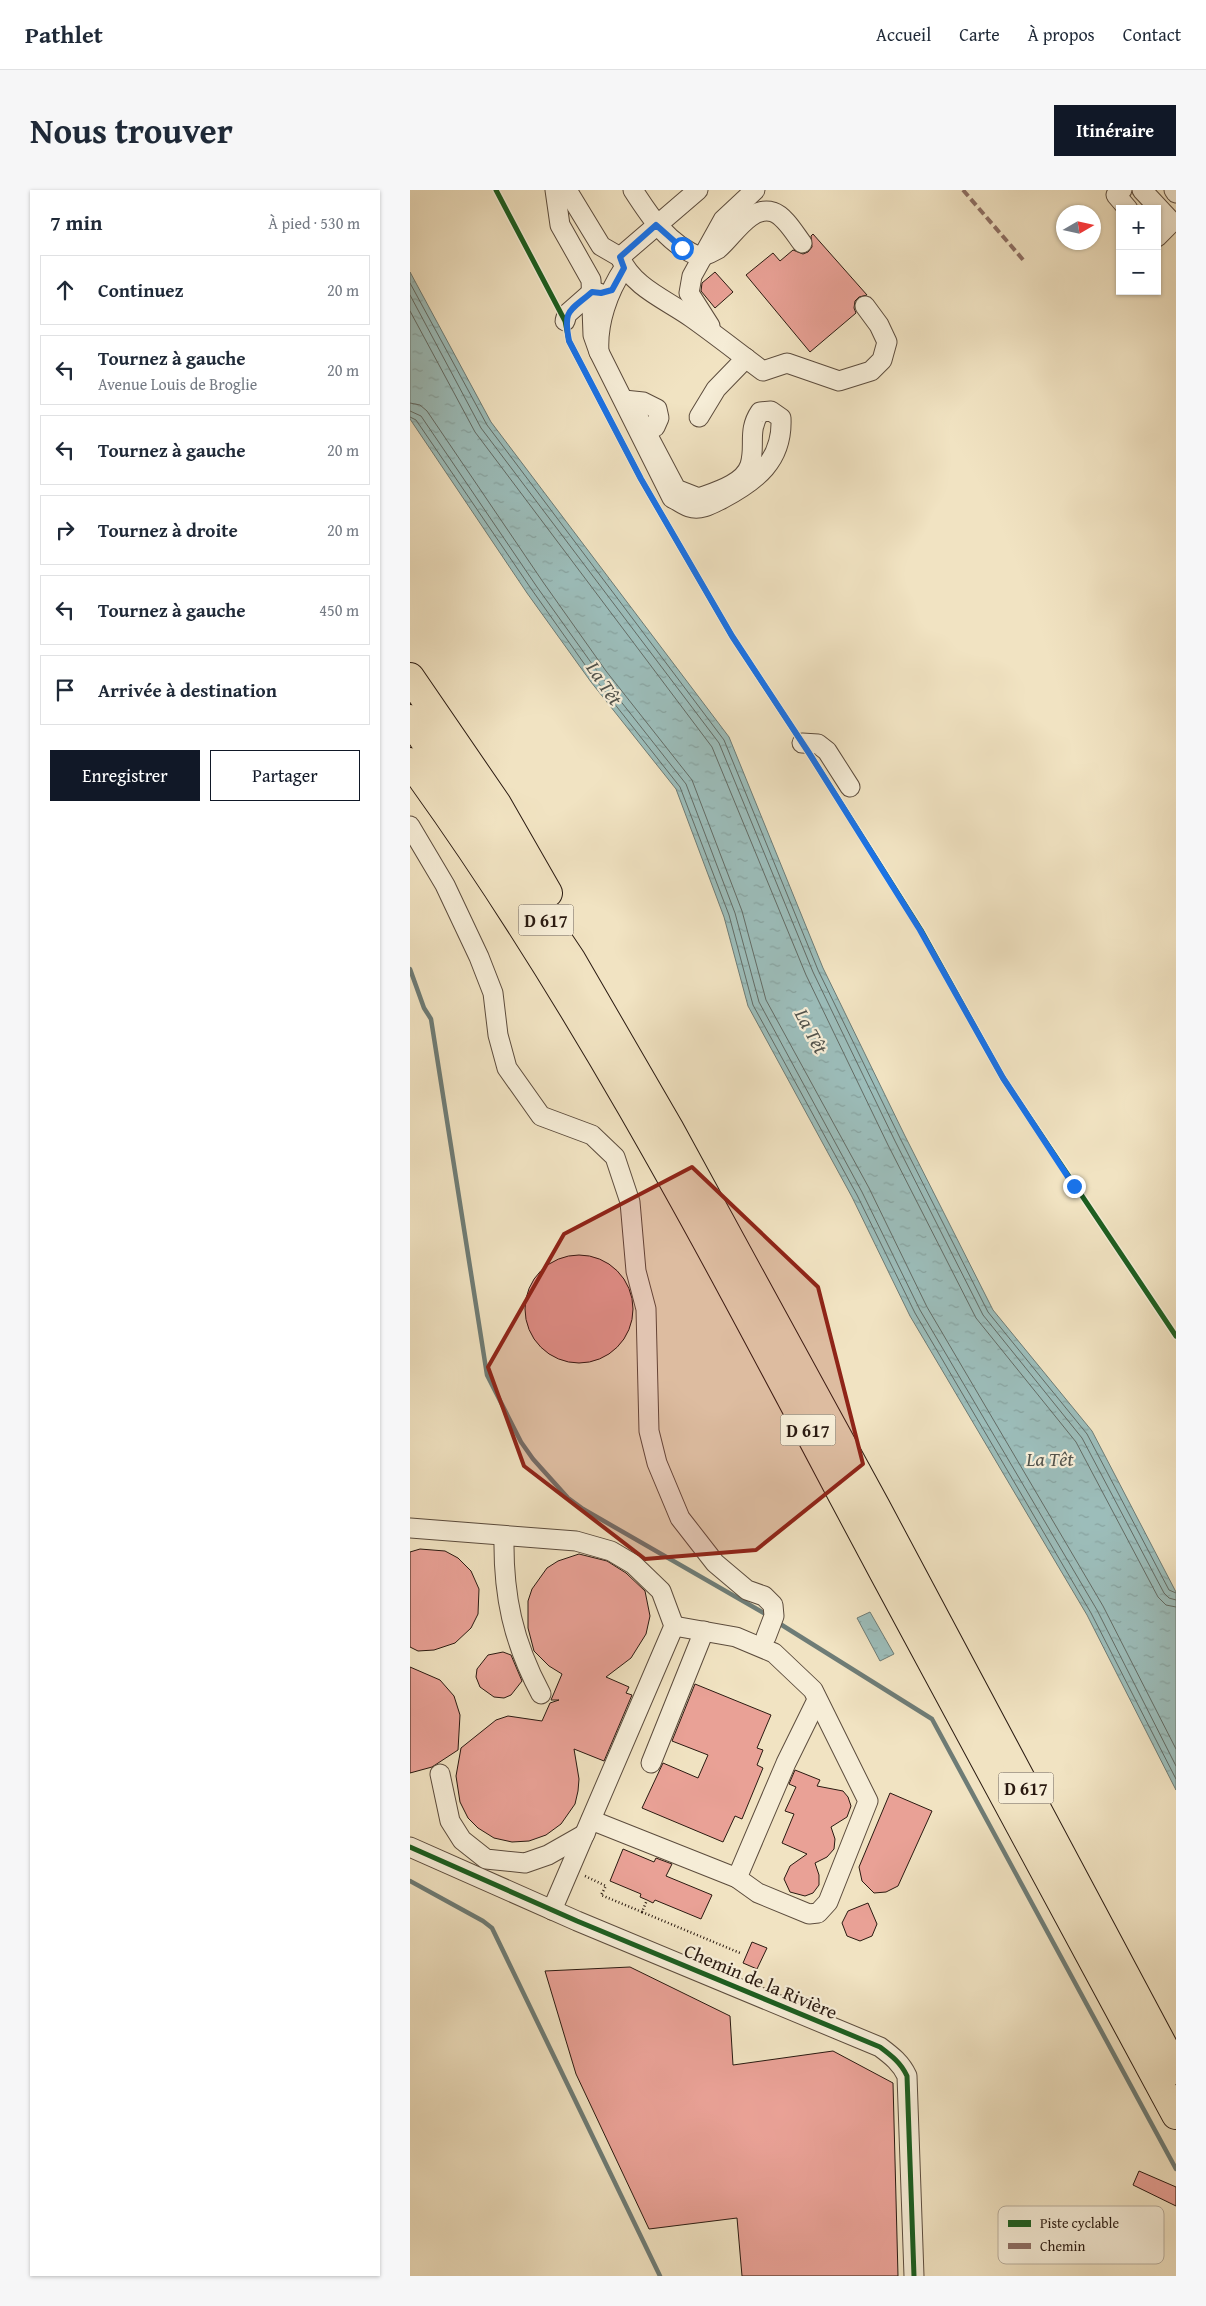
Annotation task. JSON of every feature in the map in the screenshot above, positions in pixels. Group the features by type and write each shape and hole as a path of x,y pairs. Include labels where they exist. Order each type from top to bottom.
{"highway":[{"path":"410,677 496,804 569,929 669,1128"},
{"name":"D 617","path":"410,720 571,959 669,1128 876,1507 1176,2070"},
{"name":"D 617","path":"410,762 450,816 546,962 603,1055 757,1333 1176,2115"}],"street":[{"path":"555,190 560,225 591,280 593,335 599,352 672,498 690,507 705,508 756,479 768,466 782,433 781,418 771,411 760,412 754,422 750,466 738,479 723,489 699,498 676,489 646,431 655,427 659,418 657,409 643,402 624,400"},
{"path":"568,190 601,246 622,262 651,292 690,316 763,371 787,363 839,381 871,371 882,360 887,342 879,325 865,306"},
{"path":"633,190 656,225 682,248 700,257"},
{"path":"599,352 598,333 622,262 656,225 698,190"},
{"path":"716,336 689,293 692,276 700,257 723,220 756,190"},
{"path":"1122,190 1116,195 1125,205"},
{"path":"1142,190 1156,205"},
{"path":"1161,210 1172,222 1161,233"},
{"path":"700,257 718,249 736,230 758,212 774,212 786,221 802,243"},
{"path":"565,321 567,314 592,292 601,293 612,290"},
{"path":"698,417 716,389 746,358"},
{"path":"802,743 818,744 827,751 850,787"},
{"path":"410,826 445,885 480,957 493,994 498,1035 507,1068 541,1116 592,1135 615,1157 630,1202 636,1272 646,1309 649,1431 657,1463 680,1518 709,1555 747,1590 764,1596 773,1606 770,1626"},
{"path":"410,1528 576,1541 611,1551 633,1564 661,1591 674,1626 552,1910"},
{"path":"504,1536 504,1565 511,1621 531,1675 541,1694"},
{"path":"588,1827 737,1878 758,1893 809,1914 818,1913 828,1902 868,1801 812,1690 774,1653 736,1637 674,1626"},
{"path":"651,1763 704,1631"},
{"path":"737,1878 786,1763 817,1700"},
{"path":"641,1703 670,1715"},
{"path":"440,1774 450,1821 462,1840 486,1859 525,1863 548,1856 588,1827"},
{"name":"Chemin de la Rivière","path":"410,1847 552,1910 880,2047 902,2066 907,2076 914,2276"}],"path":[{"path":"570,1869 606,1886 601,1895 740,1953"},
{"path":"642,1912 647,1900"}],"highlighted area":[{"path":"692,1167 818,1287 863,1464 756,1550 645,1559 524,1466 488,1367 564,1234"}],"water":[{"name":"La Têt","path":"410,272 491,422 729,737 823,968 993,1310 1092,1431 1176,1592 1176,1790 1087,1615 910,1316 852,1197 748,1006 724,917 676,789 591,682 527,593 410,419"},
{"path":"870,1612 894,1654 880,1661 857,1618"}],"building":[{"path":"813,234 867,295 859,297 855,301 854,308 856,313 810,352 746,275 773,253 780,261 793,250 803,254 808,252 812,247 811,236"},
{"path":"715,272 733,292 715,308 701,291 702,283"},
{"path":"579,1255 600,1259 617,1271 629,1288 633,1309 629,1330 617,1347 600,1359 579,1363 558,1359 541,1347 529,1330 525,1309 529,1288 541,1271 558,1259"},
{"path":"420,1549 445,1551 458,1558 471,1571 479,1589 478,1614 471,1628 455,1643 434,1650 418,1651 410,1647 410,1552"},
{"path":"579,1554 607,1561 626,1573 645,1591 650,1616 646,1634 631,1658 606,1677 629,1687 626,1693 632,1695 604,1761 574,1749 579,1779 578,1791 575,1804 561,1824 546,1835 529,1841 512,1842 494,1838 478,1828 468,1818 460,1802 456,1776 461,1748 496,1720 508,1716 542,1721 550,1703 559,1700 551,1700 562,1674 549,1666 534,1651 528,1628 528,1601 532,1589 547,1568 558,1561"},
{"path":"503,1652 511,1655 522,1681 511,1695 504,1698 494,1697 480,1687 476,1677 477,1669 488,1655"},
{"path":"410,1667 440,1680 454,1696 460,1715 458,1750 432,1767 410,1773"},
{"path":"695,1684 771,1715 757,1748 763,1750 757,1765 763,1768 742,1819 735,1816 723,1842 642,1808 663,1763 698,1778 708,1755 672,1741"},
{"path":"795,1770 820,1780 817,1786 843,1791 848,1797 851,1806 847,1817 831,1827 835,1839 834,1849 827,1857 815,1863 819,1875 819,1885 813,1893 805,1896 790,1892 784,1879 790,1866 807,1854 782,1843 794,1814 785,1811 796,1787 789,1784"},
{"path":"890,1793 932,1811 898,1886 886,1892 874,1893 862,1881 859,1867"},
{"path":"623,1849 654,1862 656,1858 672,1864 666,1876 712,1895 701,1919 655,1900 653,1903 640,1897 641,1894 610,1881"},
{"path":"868,1903 877,1924 872,1936 860,1941 847,1936 842,1923 848,1911"},
{"path":"752,1942 767,1948 757,1969 743,1963"},
{"path":"630,1967 730,2016 733,2065 833,2051 893,2083 898,2276 742,2276 737,2218 649,2229 576,2074 545,1971"},
{"path":"1139,2171 1176,2187 1176,2206 1133,2185"}],"waterway":[{"path":"410,969 424,1008 431,1019 487,1375 521,1442 533,1459 568,1498 583,1509 769,1616"},
{"path":"777,1622 932,1719 1176,2169"},
{"path":"410,1881 483,1921 492,1928 660,2276"}],"marked path":[{"path":"963,190 1025,262"}],"cycle path":[{"path":"496,190 565,321 569,341 641,479 732,636 809,753 921,930 1003,1078 1176,1336"},
{"path":"410,1847 577,1921 880,2047 892,2057 899,2063 907,2076 914,2276"}],"route":[{"path":"682,248 656,225 620,257 624,268 612,290 601,293 592,292 567,314 565,321 569,341 641,479 732,636 809,753 920,930 1003,1078 1074,1186"}]}
